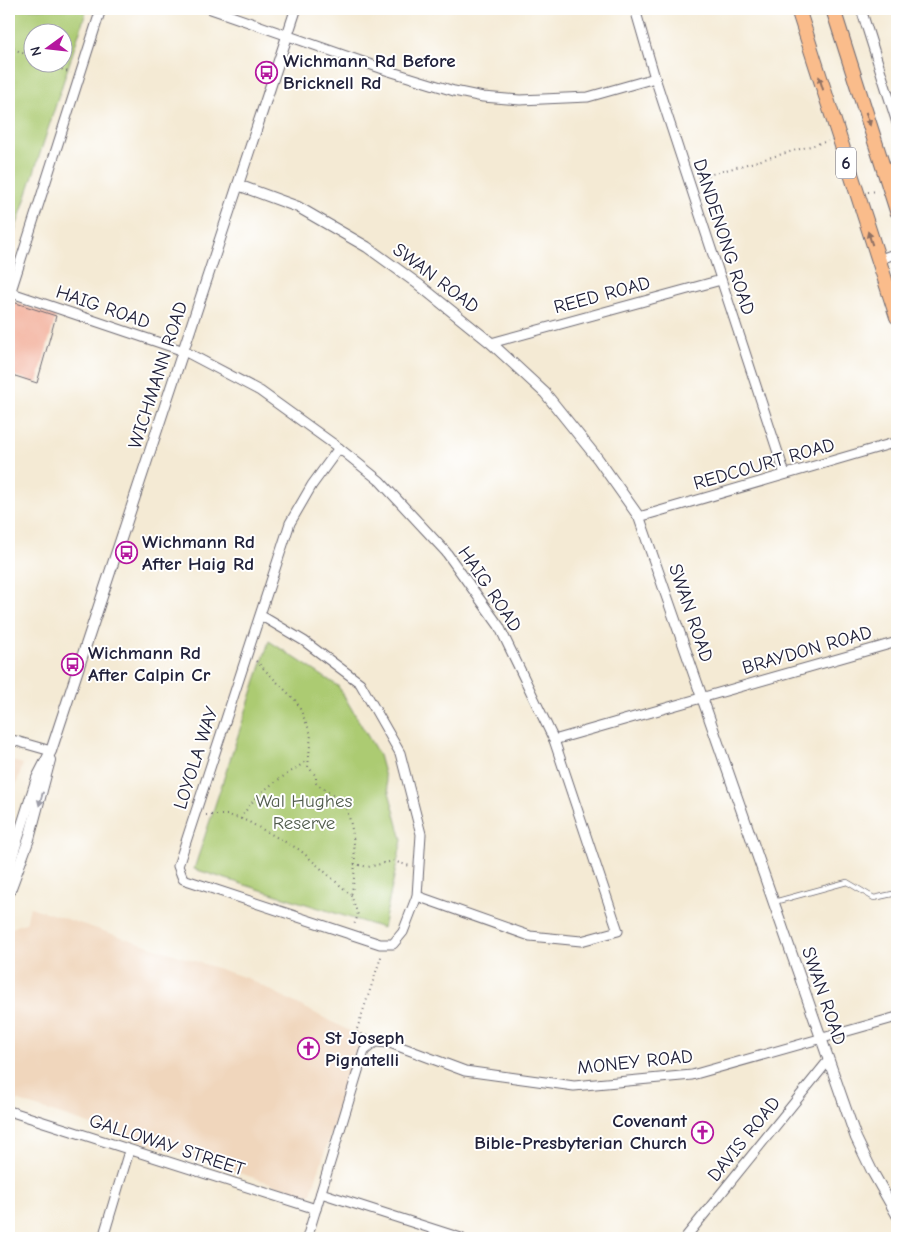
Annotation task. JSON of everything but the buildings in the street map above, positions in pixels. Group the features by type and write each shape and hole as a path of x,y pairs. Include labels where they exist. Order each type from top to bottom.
{"highway":[{"name":"6","path":"798,9 897,317"},
{"name":"6","path":"832,9 897,211"}],"street":[{"path":"9,294 101,9"},
{"path":"211,9 454,91 503,99 588,97 655,78"},
{"name":"WICHMANN ROAD","path":"9,866 37,778 51,751 296,9"},
{"name":"DANDENONG ROAD","path":"635,9 688,181 785,474"},
{"path":"861,9 897,123"},
{"name":"SWAN ROAD","path":"238,186 298,207 367,247 418,284 491,342 545,393 598,459 639,517 856,1138 872,1172 897,1215"},
{"path":"878,260 897,253"},
{"name":"REED ROAD","path":"491,342 721,280"},
{"name":"HAIG ROAD","path":"9,294 184,352 260,391 339,448 380,481 446,552 499,626 554,740 618,931 581,941 530,936 417,896"},
{"name":"REDCOURT ROAD","path":"639,517 897,442"},
{"name":"LOYOLA WAY","path":"339,448 312,485 290,523 178,866 183,880 388,944"},
{"path":"260,615 304,641 360,683 400,753 421,834 419,869 417,896 403,932 388,944"},
{"name":"BRAYDON ROAD","path":"554,740 897,642"},
{"path":"9,739 51,751"},
{"name":"WICHMANN ROAD","path":"9,894 32,831 47,777 51,751"},
{"name":"MONEY ROAD","path":"375,1042 390,1042 465,1071 574,1086 692,1075 897,1017"},
{"path":"307,1238 364,1051 375,1042"},
{"name":"DAVIS ROAD","path":"685,1238 828,1061"},
{"name":"GALLOWAY STREET","path":"9,1111 129,1151 316,1209"},
{"path":"103,1238 129,1151"},
{"path":"321,1193 461,1238"}],"lane":[{"path":"773,902 846,882 874,898 897,894"}],"path":[{"path":"9,46 22,53"},
{"path":"69,72 79,76"},
{"path":"688,181 829,141"},
{"path":"856,194 890,189"},
{"path":"246,656 266,670 296,702 311,734 307,761 308,767 316,776 316,782 346,808 353,841 356,878 351,895"},
{"path":"241,819 248,806 259,793 307,761"},
{"path":"194,816 229,815 241,819 300,850 351,895 358,915 351,934"},
{"path":"354,864 368,867 393,861 419,869"},
{"path":"375,1042 356,1032 388,944"}],"shaded area":[{"path":"9,760 23,764 9,806"},
{"path":"30,907 247,978 363,1038 310,1196 9,1098 9,930 26,923"}],"green space":[{"path":"9,9 87,9 72,55 72,22 22,22 22,72 67,72 9,249"},
{"name":"Wal Hughes Reserve","path":"269,641 338,686 379,755 402,840 383,928 194,869"}],"place":[{"name":"Wichmann Rd Before Bricknell Rd","path":"267,72"},
{"name":"Wichmann Rd After Haig Rd","path":"126,553"},
{"name":"Wichmann Rd After Calpin Cr","path":"72,664"},
{"name":"St Joseph Pignatelli","path":"309,1049"},
{"name":"Covenant Bible-Presbyterian Church","path":"703,1132"}]}
